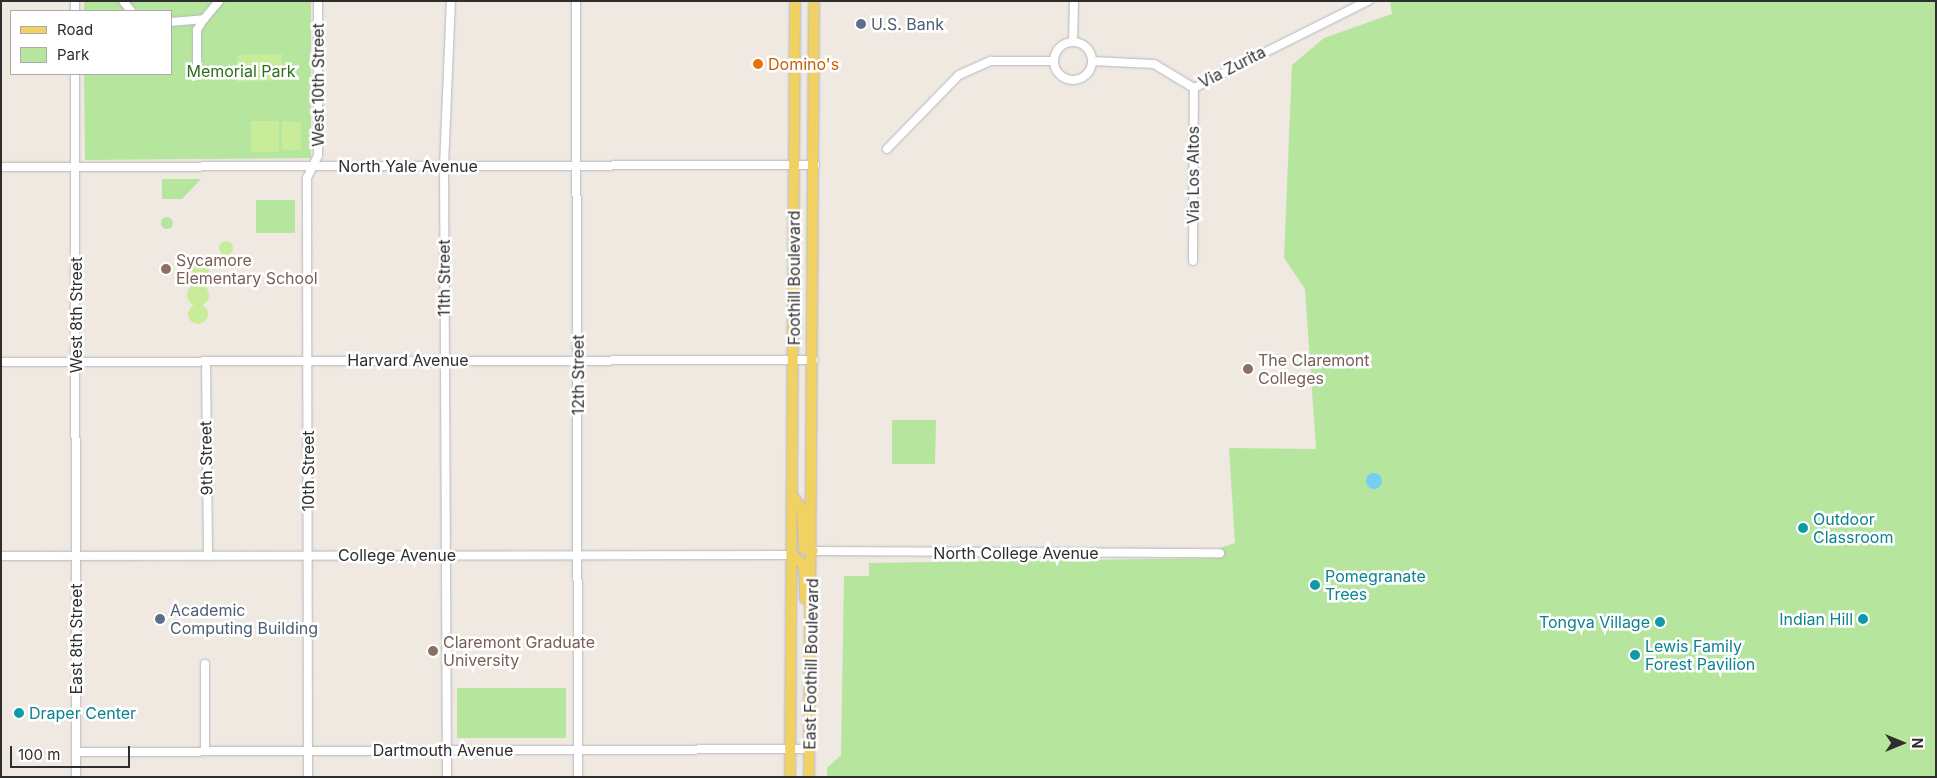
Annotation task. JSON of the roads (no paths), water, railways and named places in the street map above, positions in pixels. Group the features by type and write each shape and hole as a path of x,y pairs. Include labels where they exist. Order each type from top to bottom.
{"main road":[{"name":"Foothill Boulevard","path":"793,555 795,1"},
{"name":"Foothill Boulevard","path":"813,551 814,1"},
{"path":"793,496 802,509 804,549 813,551"},
{"name":"East Foothill Boulevard","path":"809,777 813,551"},
{"path":"793,555 804,566 811,617"},
{"name":"East Foothill Boulevard","path":"790,777 793,555"}],"street":[{"path":"197,67 197,30 219,1"},
{"name":"West 10th Street","path":"312,167 318,155 318,1"},
{"name":"11th Street","path":"446,750 444,166 452,1"},
{"name":"12th Street","path":"576,1 578,777"},
{"path":"1073,42 1074,1"},
{"name":"Via Zurita","path":"1092,61 1154,64 1194,88 1368,1"},
{"path":"172,22 204,19"},
{"path":"1073,42 1087,47 1092,61 1087,74 1073,80 1060,74 1054,61 1060,47 1073,42"},
{"path":"886,149 959,75 991,61 1054,61"},
{"name":"West 8th Street","path":"75,75 76,556"},
{"name":"Via Los Altos","path":"1193,261 1194,88"},
{"name":"North Yale Avenue","path":"1,167 815,165"},
{"name":"10th Street","path":"308,777 307,178 312,167"},
{"name":"Harvard Avenue","path":"1,362 814,360"},
{"name":"9th Street","path":"206,361 208,556"},
{"name":"North College Avenue","path":"813,551 1220,553"},
{"name":"College Avenue","path":"1,556 793,555"},
{"name":"East 8th Street","path":"76,556 76,777"},
{"path":"205,664 205,751"},
{"name":"Dartmouth Avenue","path":"77,752 809,749"},
{"path":"446,750 447,777"}],"water":[{"path":"1374,473 1380,475 1382,481 1380,487 1374,489 1368,487 1366,481 1368,475"}],"place":[{"name":"U.S. Bank","path":"861,24"},
{"name":"Domino's","path":"758,64"},
{"name":"Sycamore Elementary School","path":"166,269"},
{"name":"The Claremont Colleges","path":"1248,369"},
{"name":"Outdoor Classroom","path":"1803,528"},
{"name":"Pomegranate Trees","path":"1315,585"},
{"name":"Academic Computing Building","path":"160,619"},
{"name":"Indian Hill","path":"1863,619"},
{"name":"Tongva Village","path":"1660,622"},
{"name":"Claremont Graduate University","path":"433,651"},
{"name":"Lewis Family Forest Pavilion","path":"1635,655"},
{"name":"Draper Center","path":"19,713"}],"park label":[{"name":"Memorial Park","path":"241,71"}]}
